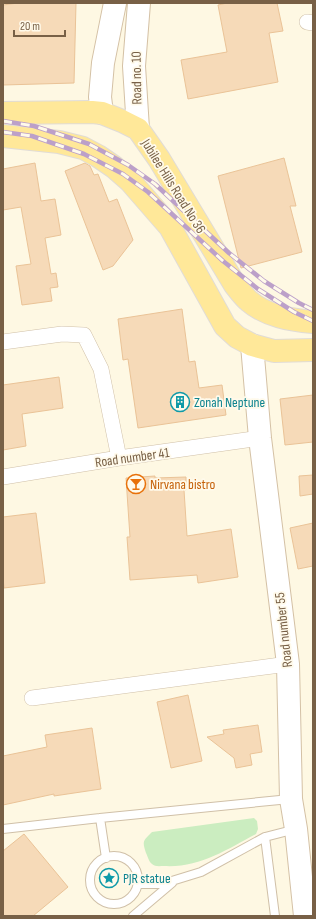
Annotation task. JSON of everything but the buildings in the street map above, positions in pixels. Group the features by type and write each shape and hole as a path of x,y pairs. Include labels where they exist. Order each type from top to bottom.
{"main road":[{"name":"Jubilee Hills Road No 36","path":"3,113 92,112 101,105 122,121 138,129 159,159 235,285 249,301 266,313 297,321 313,322"},
{"name":"Jubilee Hills Road No 36","path":"3,136 59,142 83,148 103,160 125,176 170,226 225,326 237,337 252,345 274,351 313,350"}],"street":[{"path":"101,105 103,63 115,3"},
{"name":"Road no. 10","path":"138,129 134,66 139,3"},
{"path":"103,63 112,74 119,76 126,74 134,66"},
{"path":"3,342 62,334 84,335 101,369 119,458"},
{"name":"Road number 55","path":"252,345 260,438 288,664 291,799 307,902"},
{"name":"Road number 41","path":"3,476 260,438"},
{"path":"32,698 288,664"}],"lane":[{"path":"3,829 291,799"},
{"path":"100,818 106,858"},
{"path":"138,884 162,884 201,872 265,837 296,829"},
{"path":"265,837 275,916"},
{"path":"118,856 130,861 137,871 138,884 133,895 123,902 111,904 99,899 92,889 90,876 96,865 106,858 118,856"},
{"path":"132,916 174,881"}],"green space":[{"path":"254,818 257,821 258,829 256,834 223,852 201,861 177,866 156,866 150,862 146,853 144,841 152,832"}],"railway":[{"path":"3,121 34,126 89,144 128,165 155,184 229,253 264,281 313,310"},
{"path":"3,132 32,136 84,154 123,174 148,192 223,261 258,289 294,312 313,321"}],"place":[{"name":"Zonah Neptune","path":"180,402"},
{"name":"Nirvana bistro","path":"136,484"},
{"name":"PJR statue","path":"109,878"}]}
